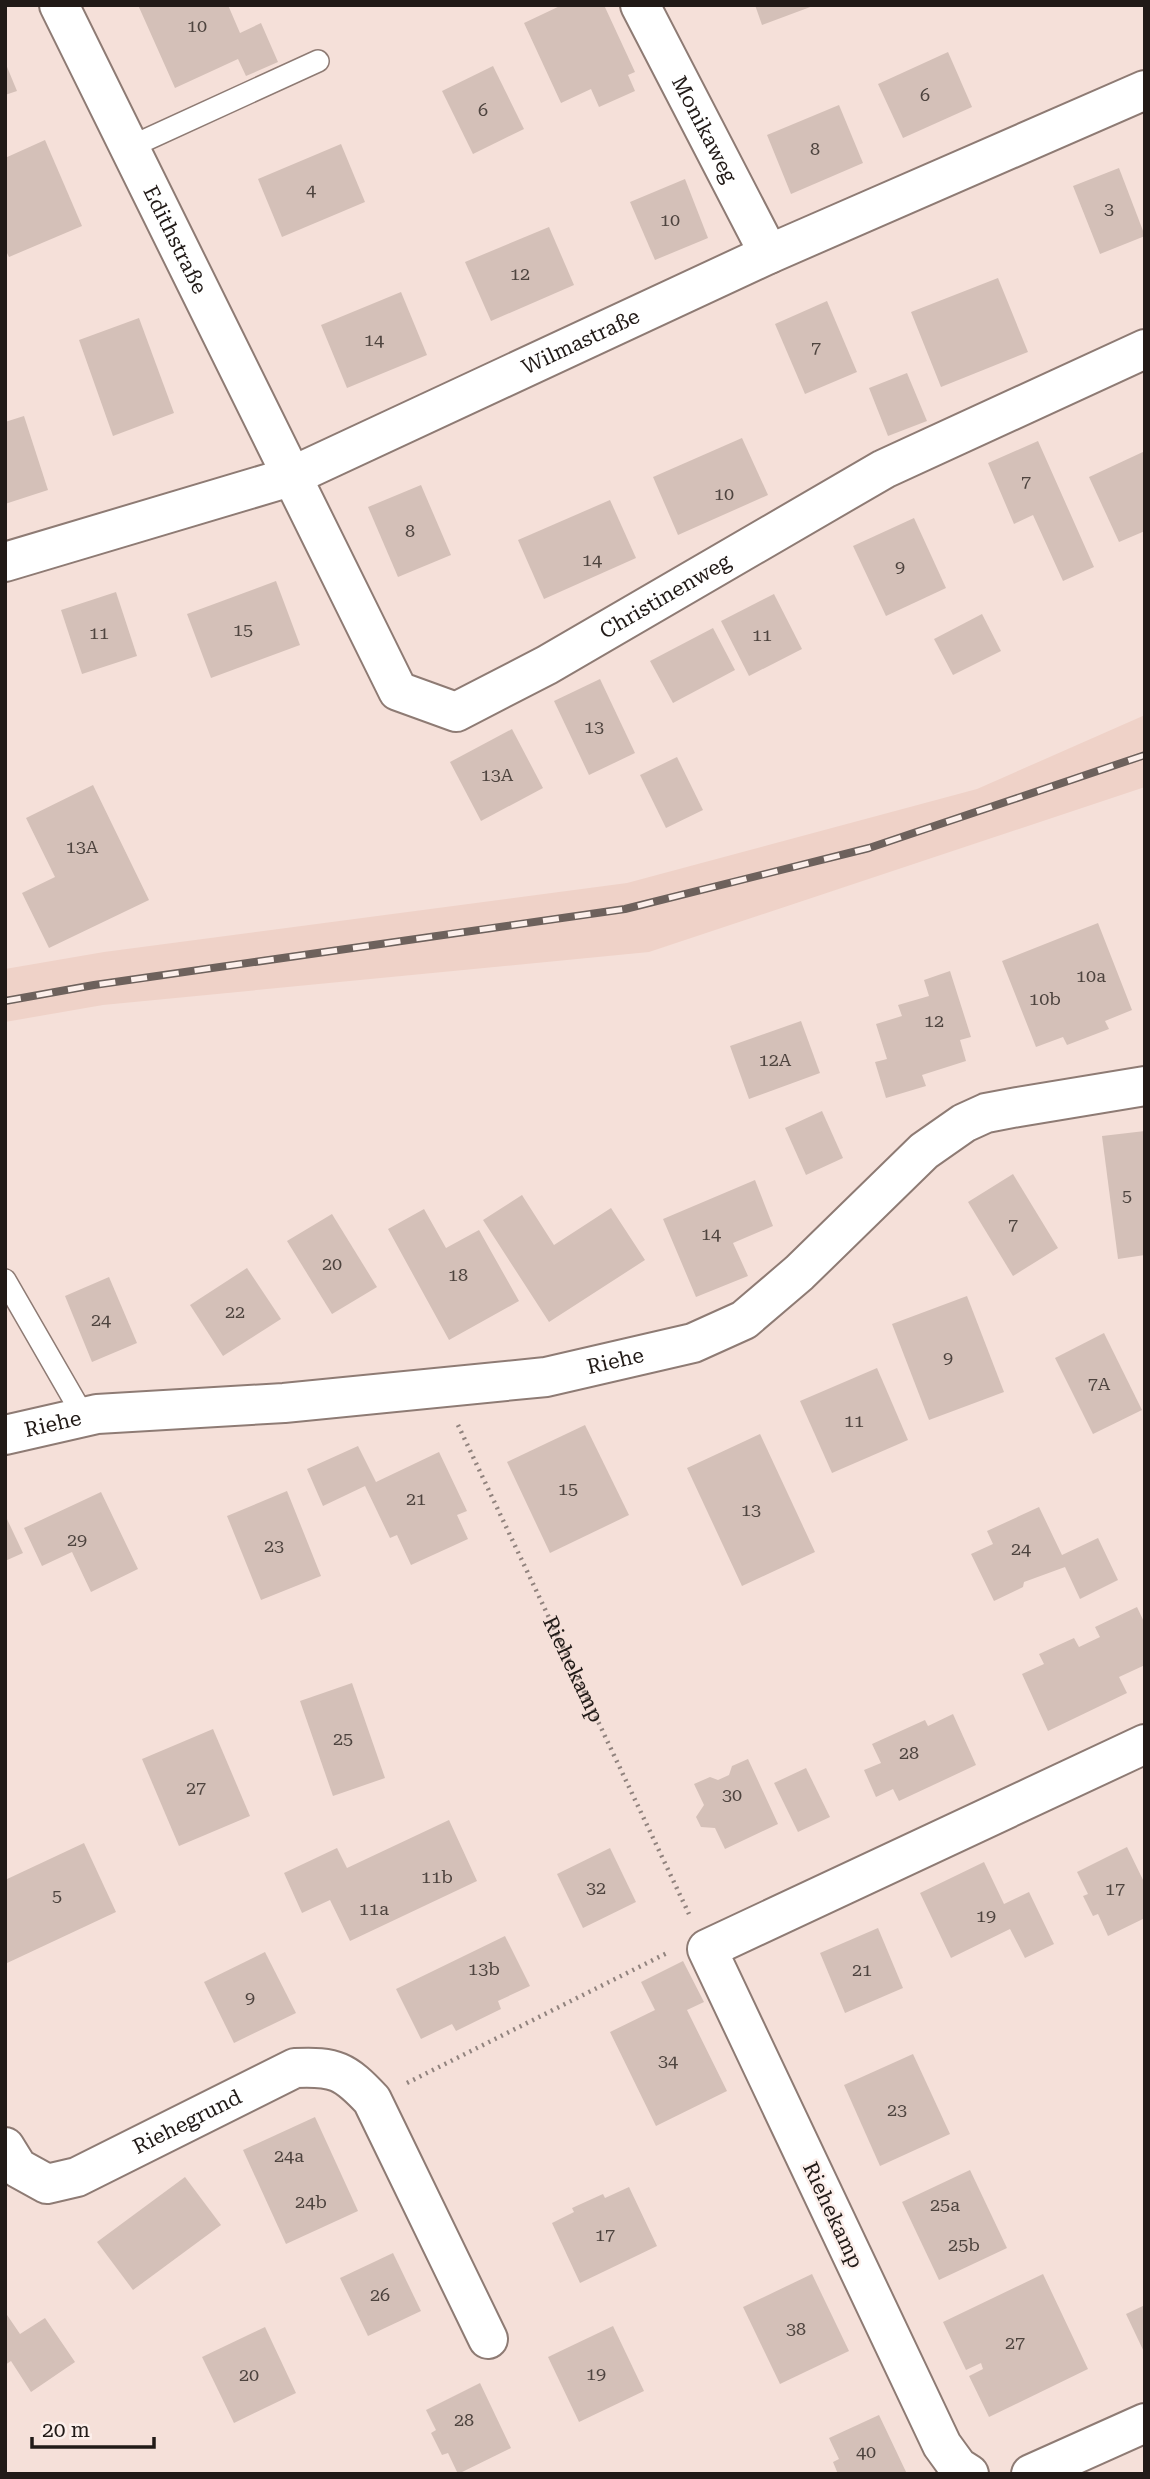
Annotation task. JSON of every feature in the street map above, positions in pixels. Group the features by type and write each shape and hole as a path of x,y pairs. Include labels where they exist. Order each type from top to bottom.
{"street":[{"name":"Edithstraße","path":"59,5 290,477"},
{"name":"Monikaweg","path":"640,5 769,254"},
{"name":"Wilmastraße","path":"5,562 290,477 769,254 1145,90"},
{"name":"Christinenweg","path":"290,477 398,691 456,712 547,664 884,470 1145,349"},
{"name":"Riehe","path":"5,1435 85,1417 441,1389 546,1377 693,1343 744,1320 799,1273 924,1151 964,1123 986,1113 1145,1086"},
{"path":"704,1942 1145,1744"},
{"name":"Riehekamp","path":"704,1942 942,2445 958,2467 969,2474"},
{"name":"Riehegrund","path":"5,2147 18,2168 47,2183 77,2177 295,2068 325,2067 350,2076 372,2100 488,2339"},
{"path":"1031,2474 1145,2423"}],"lane":[{"path":"128,148 318,61"},
{"path":"5,1280 85,1417"}],"path":[{"name":"Riehekamp","path":"441,1389 704,1942"},
{"path":"372,2100 704,1942"}],"shaded area":[{"path":"1145,715 1145,787 649,952 103,1005 5,1022 5,969 104,952 627,883 977,789"}],"building":[{"path":"138,5 228,5 240,33 261,23 278,62 246,76 238,59 175,88"},
{"path":"562,5 604,5 635,72 628,75 635,91 599,107 591,89 561,103 524,23"},
{"path":"755,5 813,5 813,6 762,25"},
{"path":"948,52 972,107 903,138 878,84"},
{"path":"5,62 17,91 5,95"},
{"path":"493,66 524,129 473,154 442,91"},
{"path":"839,105 863,163 791,194 767,135"},
{"path":"45,140 82,226 9,257 5,249 5,158"},
{"path":"341,144 365,202 282,237 258,179"},
{"path":"1119,168 1145,236 1100,254 1073,186"},
{"path":"685,179 708,238 655,260 630,202"},
{"path":"549,227 574,285 491,321 465,262"},
{"path":"998,278 1028,352 941,387 911,312"},
{"path":"401,292 427,355 347,388 321,325"},
{"path":"827,301 857,372 805,394 775,324"},
{"path":"139,318 174,413 113,436 79,340"},
{"path":"907,373 927,421 888,436 869,388"},
{"path":"24,416 48,490 5,504 5,422"},
{"path":"742,438 768,495 678,535 653,477"},
{"path":"1038,441 1094,567 1063,581 1033,515 1014,524 988,463"},
{"path":"1145,451 1145,531 1119,542 1089,477"},
{"path":"421,485 451,555 398,577 368,507"},
{"path":"610,500 636,558 544,599 518,540"},
{"path":"914,518 946,588 886,616 853,546"},
{"path":"276,581 300,645 211,678 187,614"},
{"path":"116,592 137,656 82,674 61,610"},
{"path":"774,594 802,649 749,676 721,621"},
{"path":"982,614 1001,651 953,675 934,639"},
{"path":"713,628 735,670 673,703 650,661"},
{"path":"600,679 635,753 589,775 554,701"},
{"path":"512,729 543,788 481,821 450,762"},
{"path":"677,757 703,810 666,828 640,775"},
{"path":"93,785 149,900 49,948 22,893 55,877 26,818"},
{"path":"1098,923 1132,1010 1105,1021 1109,1029 1067,1045 1063,1037 1036,1047 1002,961"},
{"path":"950,971 971,1037 960,1040 966,1061 922,1075 926,1086 886,1098 875,1062 887,1059 876,1024 902,1016 898,1005 929,996 924,980"},
{"path":"801,1021 820,1073 749,1099 730,1046"},
{"path":"822,1111 843,1158 806,1175 785,1128"},
{"path":"1145,1131 1145,1255 1118,1259 1102,1136"},
{"path":"1013,1174 1058,1248 1013,1276 968,1202"},
{"path":"755,1180 773,1226 733,1243 748,1276 696,1297 663,1219"},
{"path":"522,1195 554,1245 611,1208 645,1260 549,1322 483,1220"},
{"path":"424,1209 446,1248 479,1230 519,1301 449,1340 388,1229"},
{"path":"332,1214 377,1287 332,1314 287,1241"},
{"path":"247,1268 281,1319 223,1356 190,1305"},
{"path":"109,1277 137,1343 92,1362 65,1296"},
{"path":"967,1296 1004,1392 929,1420 892,1324"},
{"path":"1104,1333 1142,1410 1093,1434 1055,1358"},
{"path":"877,1368 908,1440 832,1473 800,1401"},
{"path":"585,1425 629,1515 550,1553 507,1462"},
{"path":"760,1434 815,1552 742,1586 687,1468"},
{"path":"358,1446 376,1482 439,1452 467,1511 457,1515 468,1539 411,1565 397,1535 390,1538 365,1486 323,1506 307,1469"},
{"path":"287,1491 321,1576 261,1600 227,1516"},
{"path":"101,1492 138,1569 91,1592 72,1552 42,1566 24,1528"},
{"path":"1039,1507 1062,1555 1098,1538 1118,1580 1080,1599 1065,1567 1024,1582 1023,1587 994,1601 971,1554 993,1544 987,1531"},
{"path":"7,1519 23,1553 5,1561 5,1520"},
{"path":"1137,1607 1145,1624 1145,1665 1119,1677 1127,1693 1048,1731 1022,1674 1044,1664 1039,1654 1074,1638 1079,1647 1100,1637 1095,1627"},
{"path":"352,1683 385,1778 333,1796 300,1701"},
{"path":"953,1714 976,1765 899,1801 893,1789 876,1797 864,1770 881,1763 872,1744 925,1720 928,1726"},
{"path":"213,1729 250,1816 179,1846 142,1759"},
{"path":"748,1759 778,1824 725,1849 715,1828 701,1827 696,1817 704,1805 694,1784 710,1777 718,1780 729,1775 732,1766"},
{"path":"806,1768 830,1817 798,1832 774,1783"},
{"path":"449,1820 477,1881 350,1941 330,1900 302,1913 284,1873 337,1848 347,1868"},
{"path":"84,1843 116,1912 5,1964 5,1880"},
{"path":"1127,1847 1145,1884 1145,1918 1108,1936 1098,1914 1093,1916 1083,1896 1088,1894 1077,1872"},
{"path":"610,1848 636,1902 583,1928 557,1874"},
{"path":"984,1862 1004,1904 1029,1892 1054,1944 1025,1958 1010,1929 951,1958 920,1893"},
{"path":"878,1928 903,1988 845,2013 820,1953"},
{"path":"505,1936 530,1986 498,2001 501,2009 456,2031 452,2024 421,2039 396,1989"},
{"path":"265,1952 296,2013 234,2043 204,1982"},
{"path":"683,1961 704,2002 687,2010 727,2091 656,2126 610,2032 655,2010 641,1982"},
{"path":"913,2054 950,2134 880,2166 844,2085"},
{"path":"315,2117 358,2211 286,2244 243,2150"},
{"path":"970,2170 1007,2248 939,2280 902,2202"},
{"path":"185,2177 221,2225 133,2290 97,2242"},
{"path":"629,2187 657,2246 580,2283 552,2223 574,2212 572,2208 603,2194 605,2198"},
{"path":"393,2253 421,2311 368,2336 340,2278"},
{"path":"812,2274 849,2351 780,2384 743,2307"},
{"path":"1043,2274 1088,2369 989,2417 969,2376 983,2369 981,2363 966,2370 943,2322"},
{"path":"1145,2305 1145,2354 1126,2314"},
{"path":"5,2312 20,2334 45,2318 75,2362 31,2392 11,2361 5,2365"},
{"path":"613,2326 644,2391 579,2422 548,2357"},
{"path":"265,2327 296,2393 234,2423 202,2357"},
{"path":"480,2383 511,2448 458,2474 448,2453 442,2455 431,2433 436,2430 426,2410"},
{"path":"879,2415 907,2474 838,2474 833,2462 839,2459 829,2438"}],"railway":[{"path":"5,1001 94,985 625,909 869,848 1145,755"}]}
